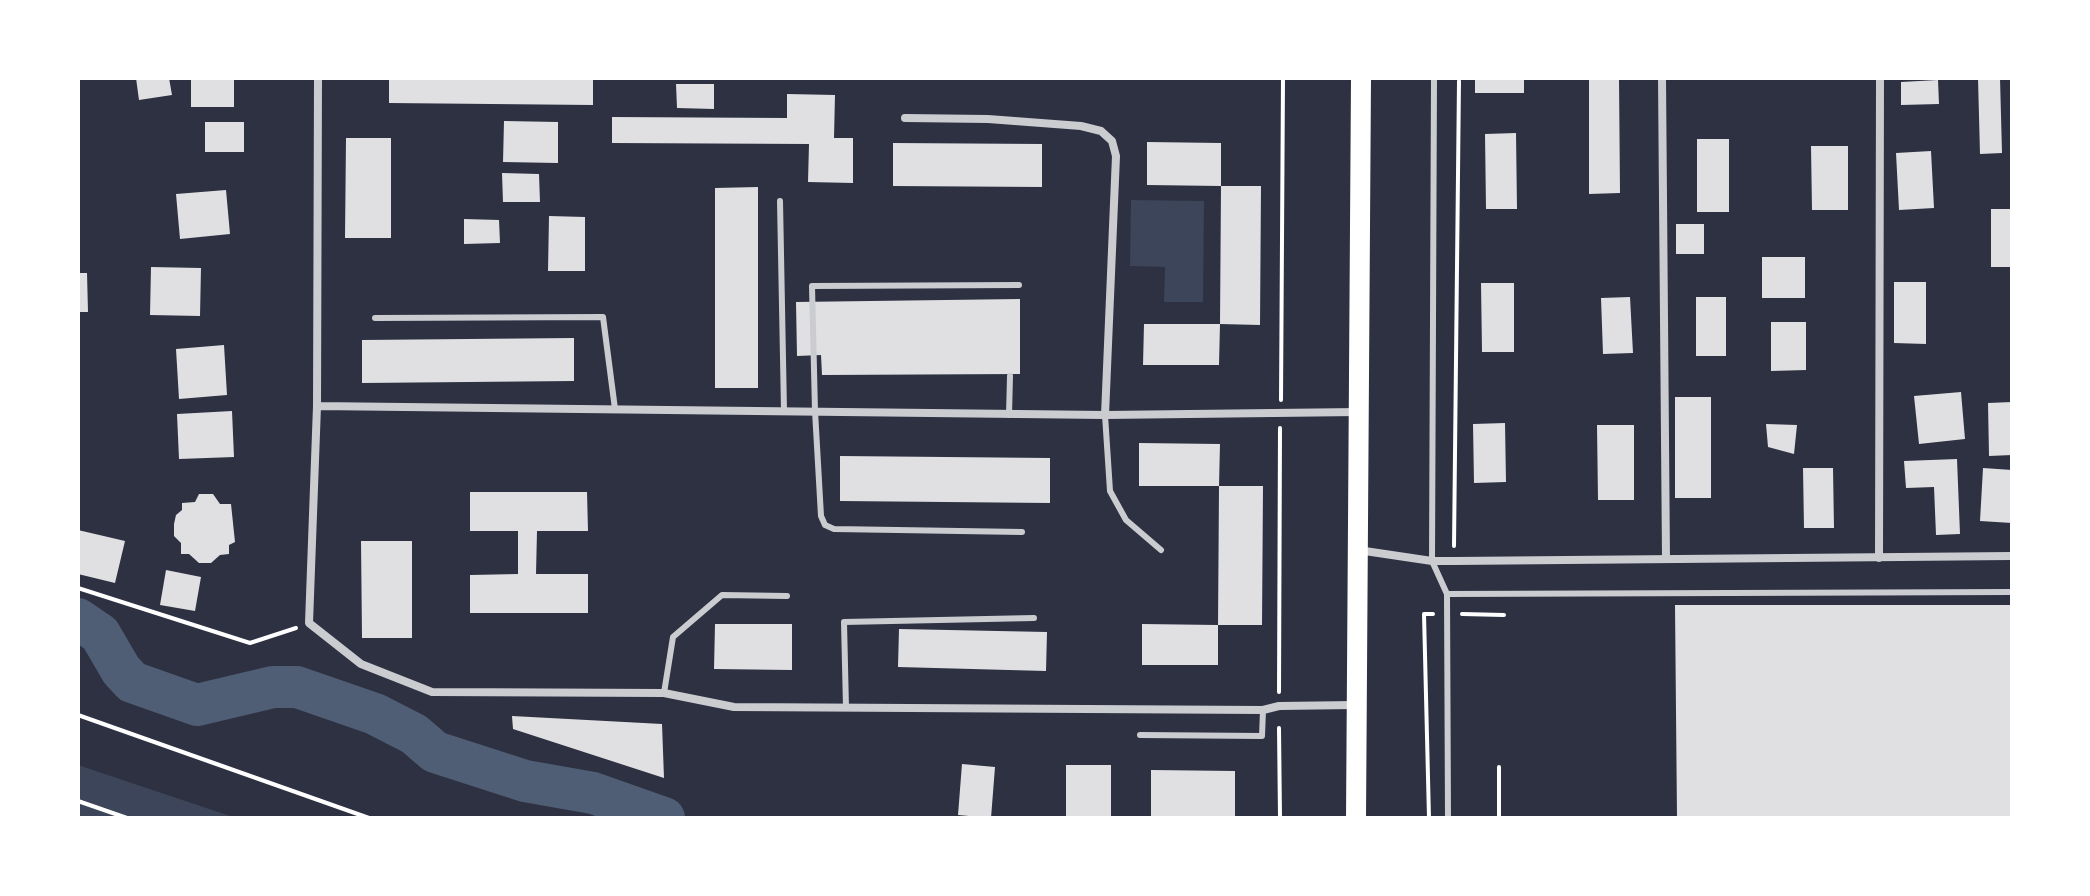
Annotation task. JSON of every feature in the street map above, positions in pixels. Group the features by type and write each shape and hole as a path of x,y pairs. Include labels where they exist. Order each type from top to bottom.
{"main road":[{"path":"1356,818 1361,78"}],"street":[{"path":"318,78 317,406 309,623 361,664 432,692 664,693 734,707 1263,710 1279,706 1356,705"},
{"path":"1662,78 1666,559"},
{"path":"1879,558 1880,78"},
{"path":"905,118 988,119 1081,126 1101,131 1112,141 1116,156 1105,415"},
{"path":"317,406 1009,415 1358,412"},
{"path":"1357,550 1432,561 2012,556"}],"lane":[{"path":"1434,78 1432,561 1447,594 1448,818"},
{"path":"780,201 784,411"},
{"path":"1019,285 812,286 815,411 821,516 825,525 834,529 1022,532"},
{"path":"375,318 603,317 615,409"},
{"path":"1009,415 1010,376"},
{"path":"1105,415 1110,491 1126,520 1161,550"},
{"path":"1447,594 2012,592"},
{"path":"664,693 673,637 722,595 787,596"},
{"path":"846,708 844,622 1034,618"},
{"path":"1140,735 1262,736 1263,710"}],"path":[{"path":"1280,818 1283,78"},
{"path":"1454,561 1459,81"},
{"path":"78,588 250,643 309,623"},
{"path":"78,715 369,818"},
{"path":"1499,767 1499,818"},
{"path":"78,801 127,818"}],"shaded area":[{"path":"1131,200 1204,201 1203,302 1164,302 1165,267 1130,266"},
{"path":"78,765 236,818 78,818"}],"building":[{"path":"136,78 169,78 172,95 139,100"},
{"path":"191,78 234,78 234,107 191,107"},
{"path":"389,78 593,78 593,105 389,103"},
{"path":"1475,78 1524,78 1524,93 1475,93"},
{"path":"1589,78 1619,78 1620,193 1589,194"},
{"path":"1978,78 2000,78 2002,153 1980,154"},
{"path":"1938,80 1939,104 1901,105 1901,82"},
{"path":"676,84 714,84 714,109 677,108"},
{"path":"787,94 835,95 834,138 853,138 853,183 808,182 809,144 612,143 612,117 787,118"},
{"path":"504,121 558,122 558,163 503,162"},
{"path":"205,122 244,122 244,152 205,152"},
{"path":"1516,133 1517,209 1486,209 1485,134"},
{"path":"346,138 391,138 391,238 345,238"},
{"path":"1697,139 1729,139 1729,212 1697,212"},
{"path":"1147,142 1221,143 1221,186 1147,185"},
{"path":"893,143 1042,144 1042,187 893,186"},
{"path":"1811,146 1848,146 1848,210 1812,210"},
{"path":"1931,151 1934,208 1899,210 1896,153"},
{"path":"502,173 539,174 540,202 503,202"},
{"path":"1221,186 1261,186 1260,325 1220,324"},
{"path":"758,187 758,388 715,388 715,188"},
{"path":"226,190 230,234 180,239 176,194"},
{"path":"1991,209 2012,209 2012,267 1991,267"},
{"path":"549,216 585,217 585,271 548,271"},
{"path":"464,219 499,220 500,243 464,244"},
{"path":"1676,224 1704,224 1704,254 1676,254"},
{"path":"1762,257 1805,257 1805,298 1762,298"},
{"path":"151,267 201,268 200,316 150,315"},
{"path":"78,273 87,273 88,312 78,312"},
{"path":"1894,282 1926,282 1926,344 1894,343"},
{"path":"1481,283 1514,283 1514,352 1482,352"},
{"path":"1630,297 1633,353 1603,354 1601,298"},
{"path":"1696,297 1726,297 1726,356 1696,356"},
{"path":"1020,299 1020,374 822,375 821,355 797,356 796,302"},
{"path":"1771,322 1806,322 1806,370 1771,371"},
{"path":"1144,324 1220,324 1219,365 1143,365"},
{"path":"574,338 574,381 362,383 362,340"},
{"path":"224,345 227,395 179,399 176,349"},
{"path":"1961,392 1965,439 1919,444 1914,396"},
{"path":"1675,397 1711,397 1711,498 1675,498"},
{"path":"2012,402 2012,455 1989,456 1988,403"},
{"path":"232,411 234,457 179,459 177,414"},
{"path":"1505,423 1506,482 1474,483 1473,424"},
{"path":"1766,424 1797,425 1794,454 1768,447"},
{"path":"1597,425 1634,425 1634,500 1598,500"},
{"path":"1139,443 1220,444 1219,486 1139,486"},
{"path":"840,456 1050,458 1050,503 840,501"},
{"path":"1957,459 1960,534 1936,535 1934,487 1906,488 1904,461"},
{"path":"1803,468 1833,468 1834,528 1804,528"},
{"path":"1983,468 2012,470 2012,523 1980,521"},
{"path":"1219,486 1263,486 1262,625 1218,625"},
{"path":"470,492 587,492 588,531 537,531 536,574 588,574 588,613 470,613 470,575 518,574 518,531 470,531"},
{"path":"199,494 213,494 220,504 231,504 235,542 229,545 229,554 220,555 211,563 199,563 189,554 181,554 181,543 174,536 176,515 182,510 182,503 195,502"},
{"path":"78,530 125,541 115,583 78,574"},
{"path":"361,541 412,541 412,638 362,638"},
{"path":"166,570 201,577 195,611 160,605"},
{"path":"1675,605 2012,605 2012,818 1677,818"},
{"path":"715,624 792,624 792,670 714,669"},
{"path":"1142,624 1218,625 1218,665 1142,665"},
{"path":"899,629 1047,632 1046,671 898,667"},
{"path":"512,716 662,724 664,778 513,729"},
{"path":"962,764 995,767 991,818 958,815"},
{"path":"1066,765 1111,765 1111,818 1066,818"},
{"path":"1151,770 1235,771 1235,818 1151,818"}],"waterway":[{"path":"78,619 100,634 121,670 132,682 197,705 273,687 297,687 375,714 414,734 435,752 525,781 593,793 664,818"}]}
